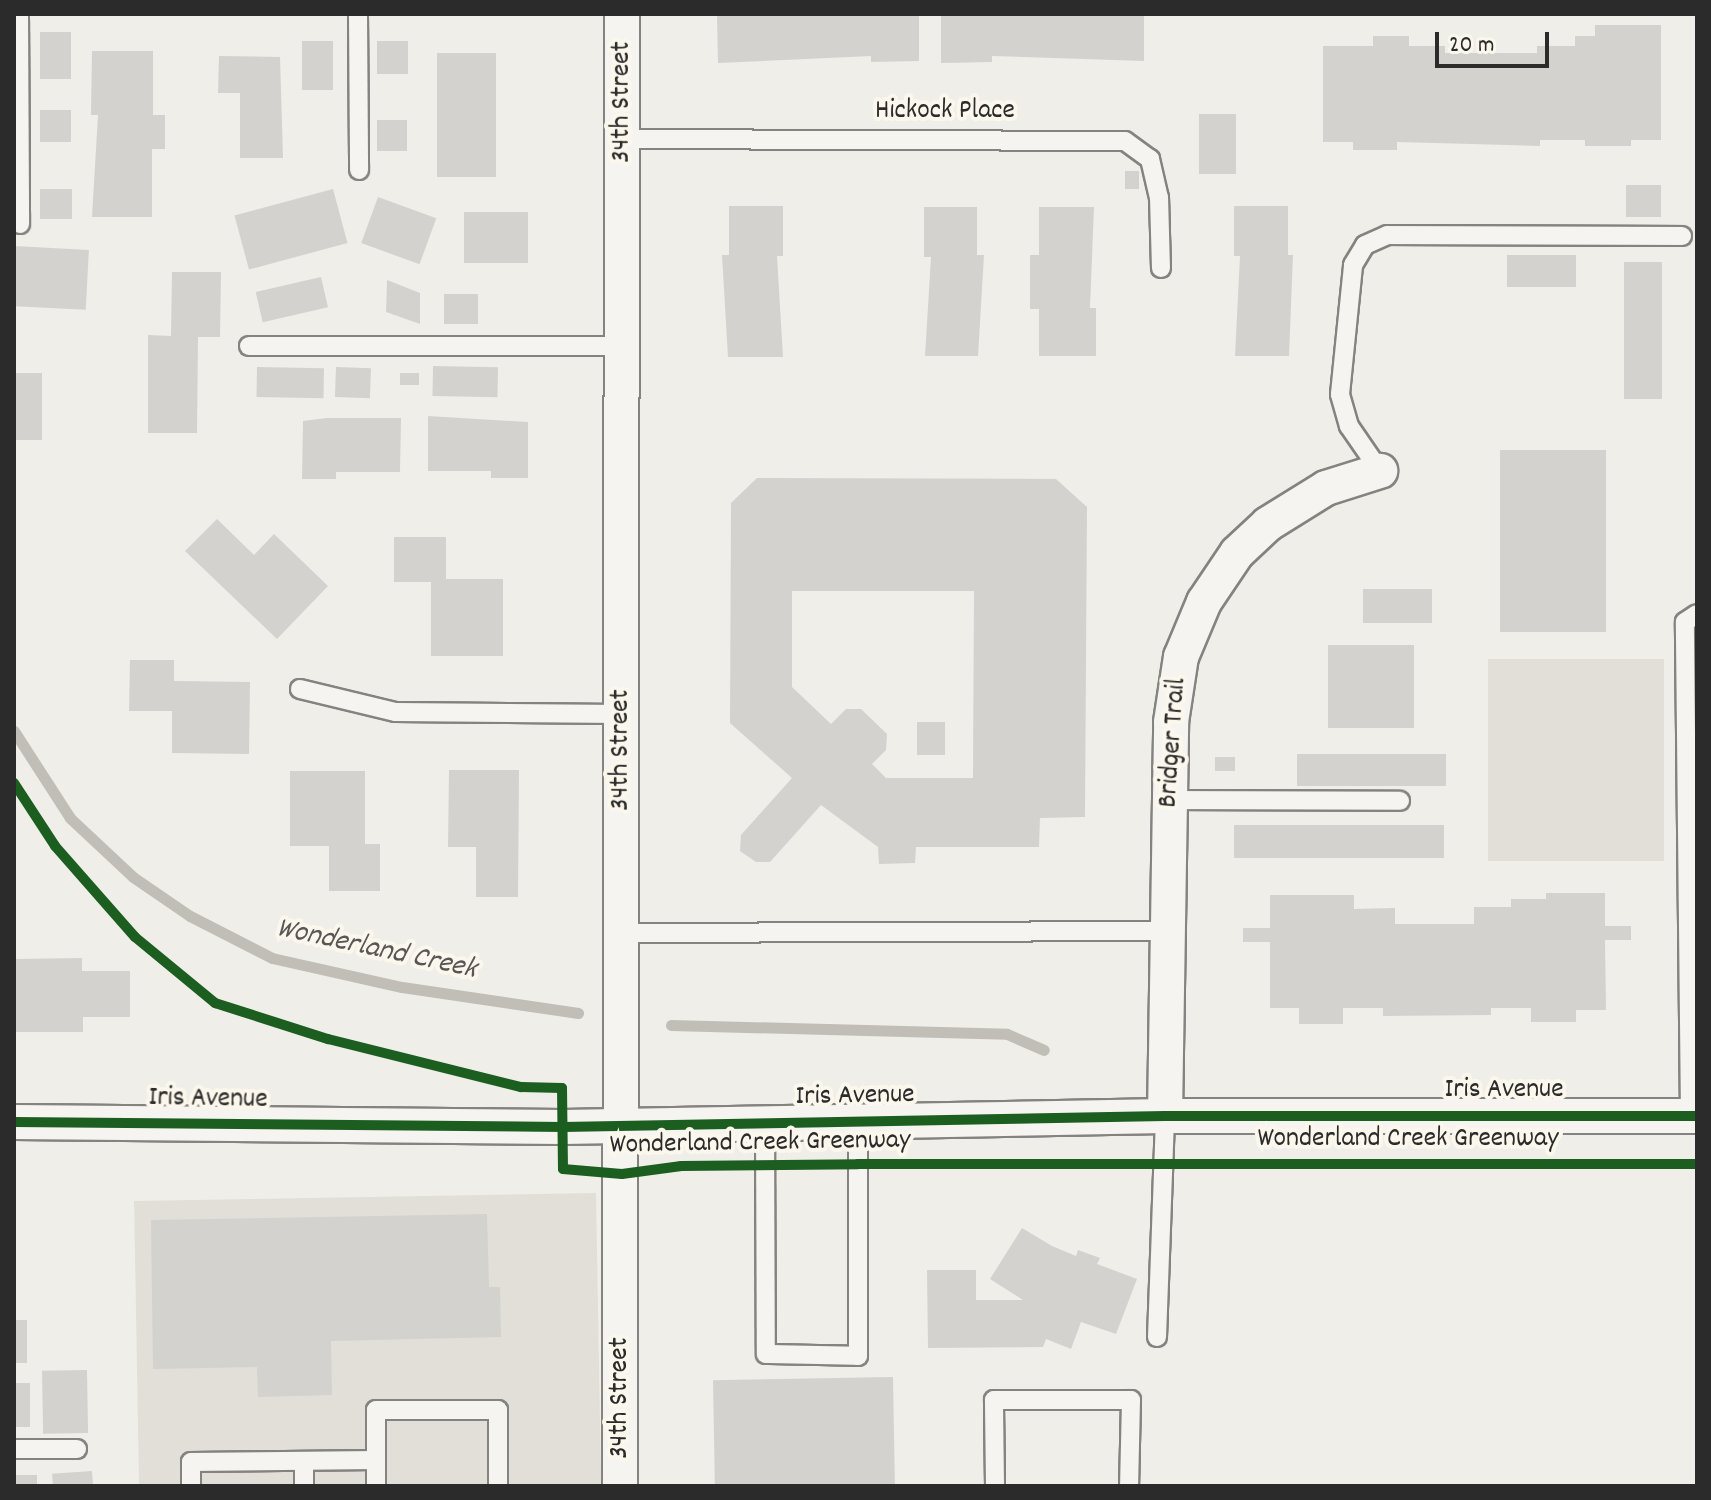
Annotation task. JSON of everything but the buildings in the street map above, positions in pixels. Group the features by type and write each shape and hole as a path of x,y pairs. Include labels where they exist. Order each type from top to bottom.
{"street":[{"name":"34th Street","path":"620,1486 622,14"},
{"name":"Bridger Trail","path":"1165,1116 1175,683 1204,602 1237,553 1268,524 1326,488 1380,471"},
{"name":"Iris Avenue","path":"14,1122 621,1125 1165,1116 1694,1116"}],"lane":[{"path":"19,14 20,224"},
{"path":"358,14 359,170"},
{"name":"Hickock Place","path":"624,139 1125,141 1150,159 1159,197 1161,268"},
{"path":"1380,471 1349,426 1340,394 1353,265 1365,245 1387,235 1682,236"},
{"path":"249,346 622,346"},
{"path":"1694,1116 1685,622 1697,614"},
{"path":"300,689 395,712 622,714"},
{"path":"1170,800 1400,801"},
{"path":"623,933 1168,931"},
{"path":"1157,1337 1165,1116"},
{"path":"765,1122 766,1354 858,1356 858,1121"},
{"path":"995,1486 994,1400 1131,1400 1129,1486"},
{"path":"376,1486 376,1410 498,1410 498,1486"},
{"path":"14,1449 77,1449"},
{"path":"191,1486 191,1462 376,1460"},
{"path":"304,1461 304,1486"}],"shaded area":[{"path":"1488,659 1664,659 1664,861 1488,861"},
{"path":"596,1193 601,1486 139,1486 134,1201"}],"waterway":[{"name":"Wonderland Creek","path":"14,731 70,818 133,877 190,916 272,958 402,987 578,1013"},
{"name":"Wonderland Creek","path":"671,1025 1007,1034 1044,1050"}],"cycle path":[{"name":"Wonderland Creek Greenway","path":"14,783 55,846 135,937 215,1003 328,1039 521,1087 562,1088 563,1169 622,1174 681,1166 858,1164 1697,1164"},
{"name":"Wonderland Creek Greenway","path":"14,1122 563,1127 1165,1116 1697,1116"}]}
